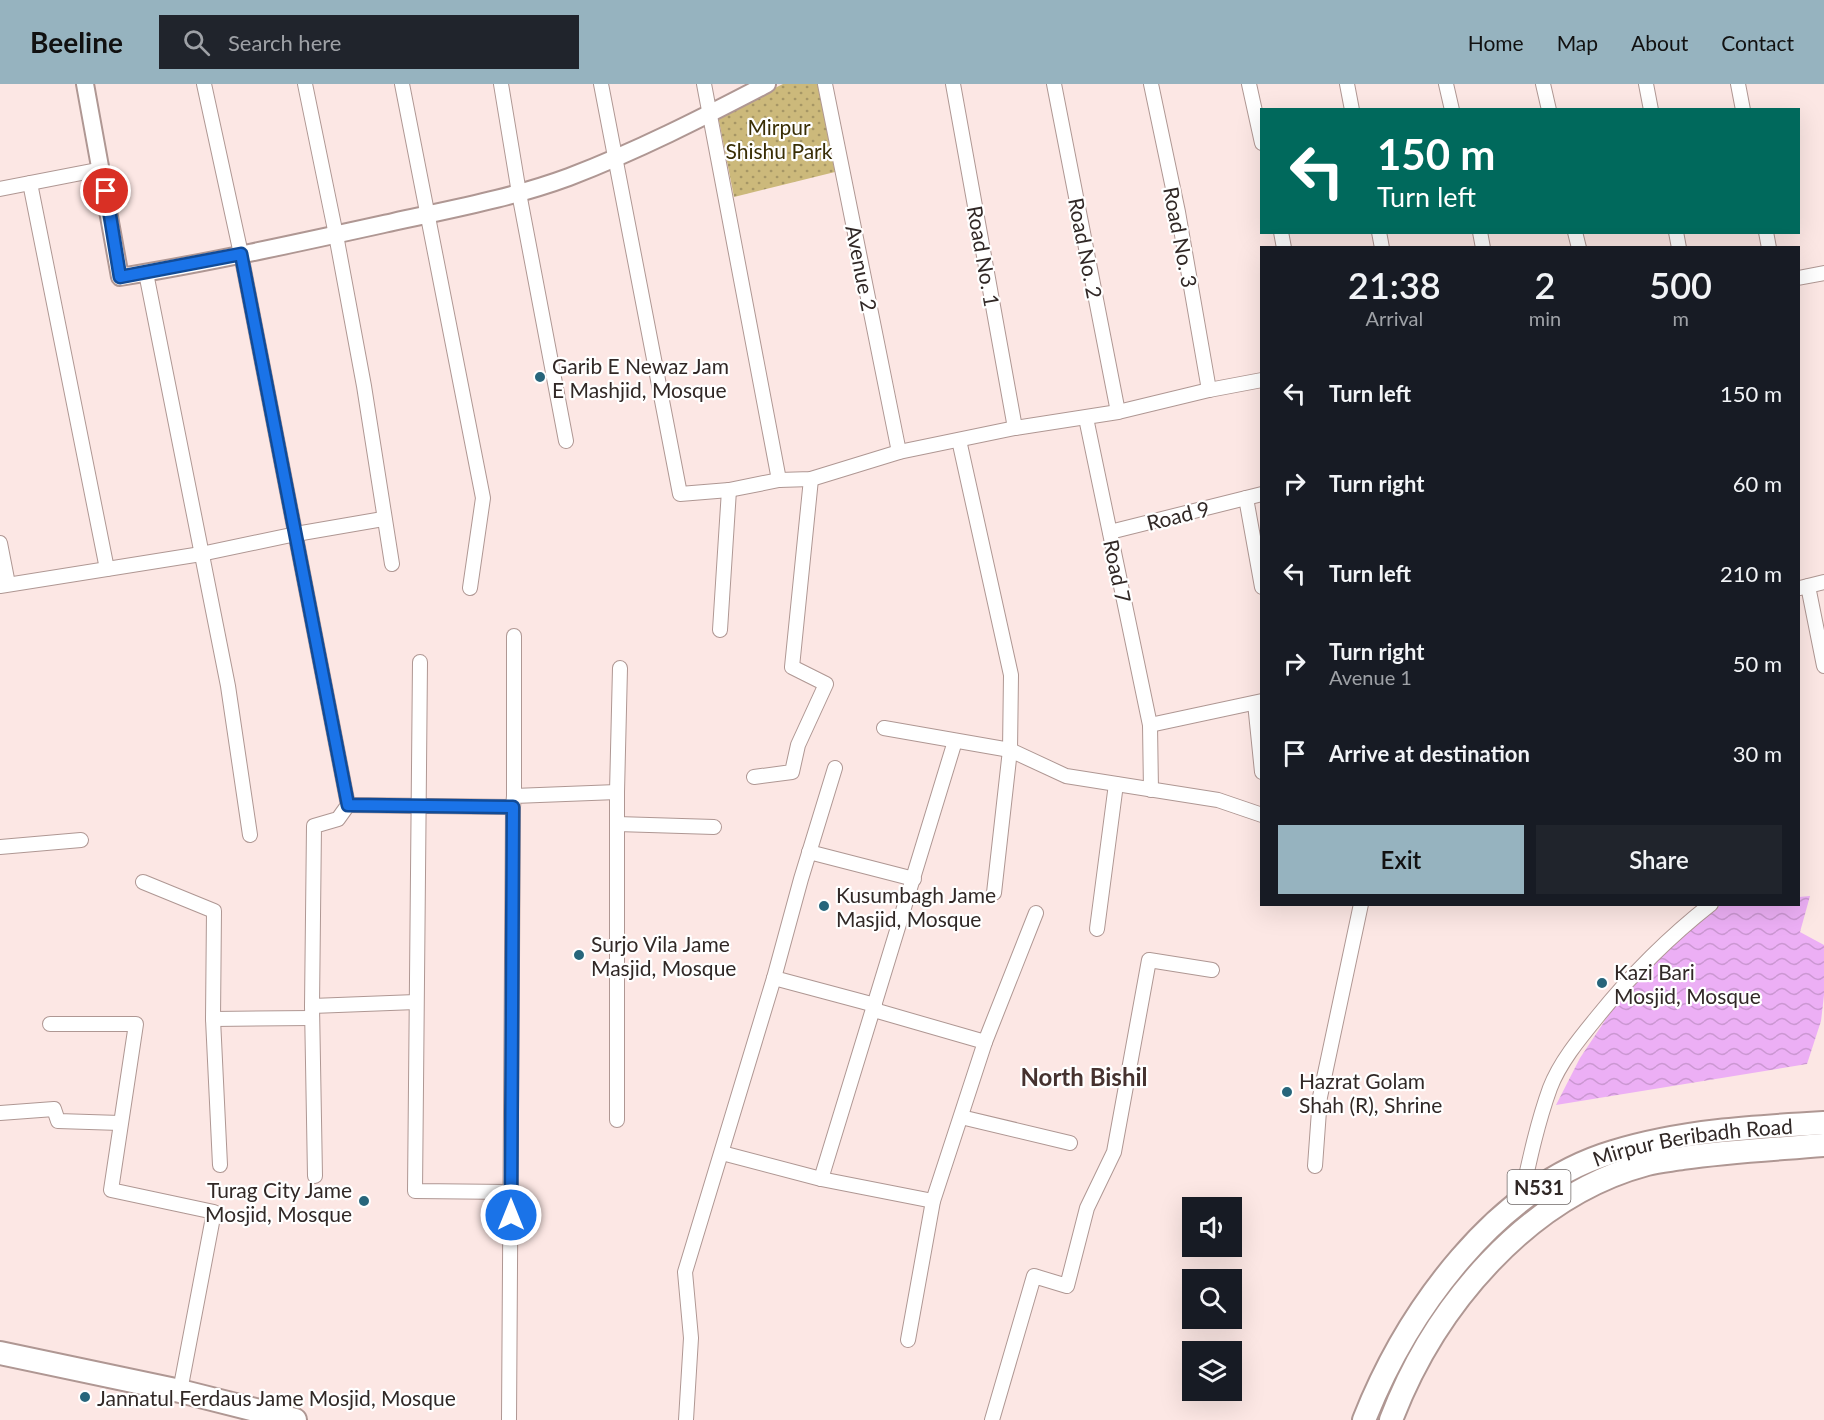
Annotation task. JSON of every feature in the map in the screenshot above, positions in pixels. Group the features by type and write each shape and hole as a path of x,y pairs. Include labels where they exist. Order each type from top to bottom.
{"highway":[{"name":"Mirpur Beribadh Road","path":"1364,1420 1387,1368 1421,1313 1460,1259 1490,1226 1521,1199 1550,1180 1615,1163 1664,1139 1728,1130 1824,1123"},
{"name":"Mirpur Beribadh Road","path":"1615,1163 1648,1164 1709,1154 1824,1145"},
{"name":"Mirpur Beribadh Road","path":"1391,1420 1409,1378 1432,1338 1467,1290 1506,1244 1531,1222 1602,1179 1615,1163"},
{"path":"0,1353 180,1391 295,1420"}],"street":[{"path":"85,84 120,277 336,235 519,193 615,158 767,84"},
{"path":"204,84 241,254 348,805 338,819 314,826 312,1012 315,1176"},
{"path":"305,84 364,386 392,564"},
{"path":"402,84 483,498 470,588"},
{"path":"501,84 519,193 566,441"},
{"path":"601,84 680,494 729,490 779,480 811,479 899,452 1016,428 1118,412 1260,380"},
{"path":"704,84 779,480"},
{"name":"Avenue 2","path":"825,84 899,452"},
{"name":"Road No. 1","path":"953,84 1016,428"},
{"name":"Road No. 2","path":"1054,84 1118,412"},
{"name":"Road No. 3","path":"1151,84 1178,212 1209,390"},
{"path":"1249,84 1260,133"},
{"path":"1347,84 1352,108"},
{"path":"1446,84 1452,108"},
{"path":"1543,84 1549,108"},
{"path":"1646,84 1651,108"},
{"path":"1738,84 1743,108"},
{"path":"0,189 102,169"},
{"path":"30,183 106,569"},
{"path":"146,273 228,686 250,835"},
{"path":"1800,278 1824,273"},
{"name":"Road 7","path":"1086,418 1150,725 1151,790"},
{"path":"959,440 1011,675 1010,750 994,893"},
{"path":"754,777 792,772 798,745 826,684 792,667 811,479"},
{"path":"720,630 729,490"},
{"name":"Road 9","path":"1110,532 1260,494"},
{"path":"1246,498 1260,576"},
{"path":"0,543 4,585 201,554 384,519"},
{"path":"1824,582 1803,587 1824,666"},
{"path":"509,1420 514,636"},
{"path":"420,662 415,1191 511,1192"},
{"path":"617,1120 617,792 620,668"},
{"path":"1150,725 1258,702 1260,737"},
{"path":"884,728 1010,750 1066,776 1218,800 1260,814"},
{"path":"821,1179 955,741"},
{"path":"686,1420 691,1338 685,1272 835,768"},
{"path":"1097,929 1116,784"},
{"path":"348,805 418,806 617,792"},
{"path":"617,824 714,827"},
{"path":"0,847 81,840"},
{"path":"809,852 914,879"},
{"path":"142,882 214,911 213,1019 220,1165"},
{"path":"1315,1166 1320,1097 1361,906"},
{"path":"1521,1199 1531,1152 1551,1087 1575,1044 1623,985 1678,930 1708,906"},
{"path":"908,1340 933,1201 985,1042 1036,913"},
{"path":"992,1420 1034,1276 1066,1286 1087,1208 1114,1152 1149,960 1212,970"},
{"path":"774,978 985,1042"},
{"path":"213,1019 416,1002"},
{"path":"50,1024 136,1024 111,1190 214,1212 180,1391"},
{"path":"0,1113 54,1109 58,1121 120,1123"},
{"path":"961,1117 1070,1143"},
{"path":"722,1153 821,1179 933,1201"}],"green space":[{"name":"Mirpur Shishu Park","path":"783,84 818,84 835,172 734,197 718,116"}],"water":[{"path":"1810,896 1800,932 1824,945 1824,995 1821,1021 1807,1064 1556,1105 1580,1058 1612,1010 1655,962 1701,920 1719,906 1800,906 1800,897"}],"place":[{"name":"Garib E Newaz Jam E Mashjid, Mosque","path":"540,377"},
{"name":"Kusumbagh Jame Masjid, Mosque","path":"824,906"},
{"name":"Surjo Vila Jame Masjid, Mosque","path":"579,955"},
{"name":"Kazi Bari Mosjid, Mosque","path":"1602,983"},
{"name":"Hazrat Golam Shah (R), Shrine","path":"1287,1092"},
{"name":"Turag City Jame Mosjid, Mosque","path":"364,1201"},
{"name":"Jannatul Ferdaus Jame Mosjid, Mosque","path":"85,1397"}],"district":[{"name":"North Bishil","path":"1084,1076"}],"route":[{"path":"106,191 120,277 241,254 348,805 513,807 511,1215"}]}
